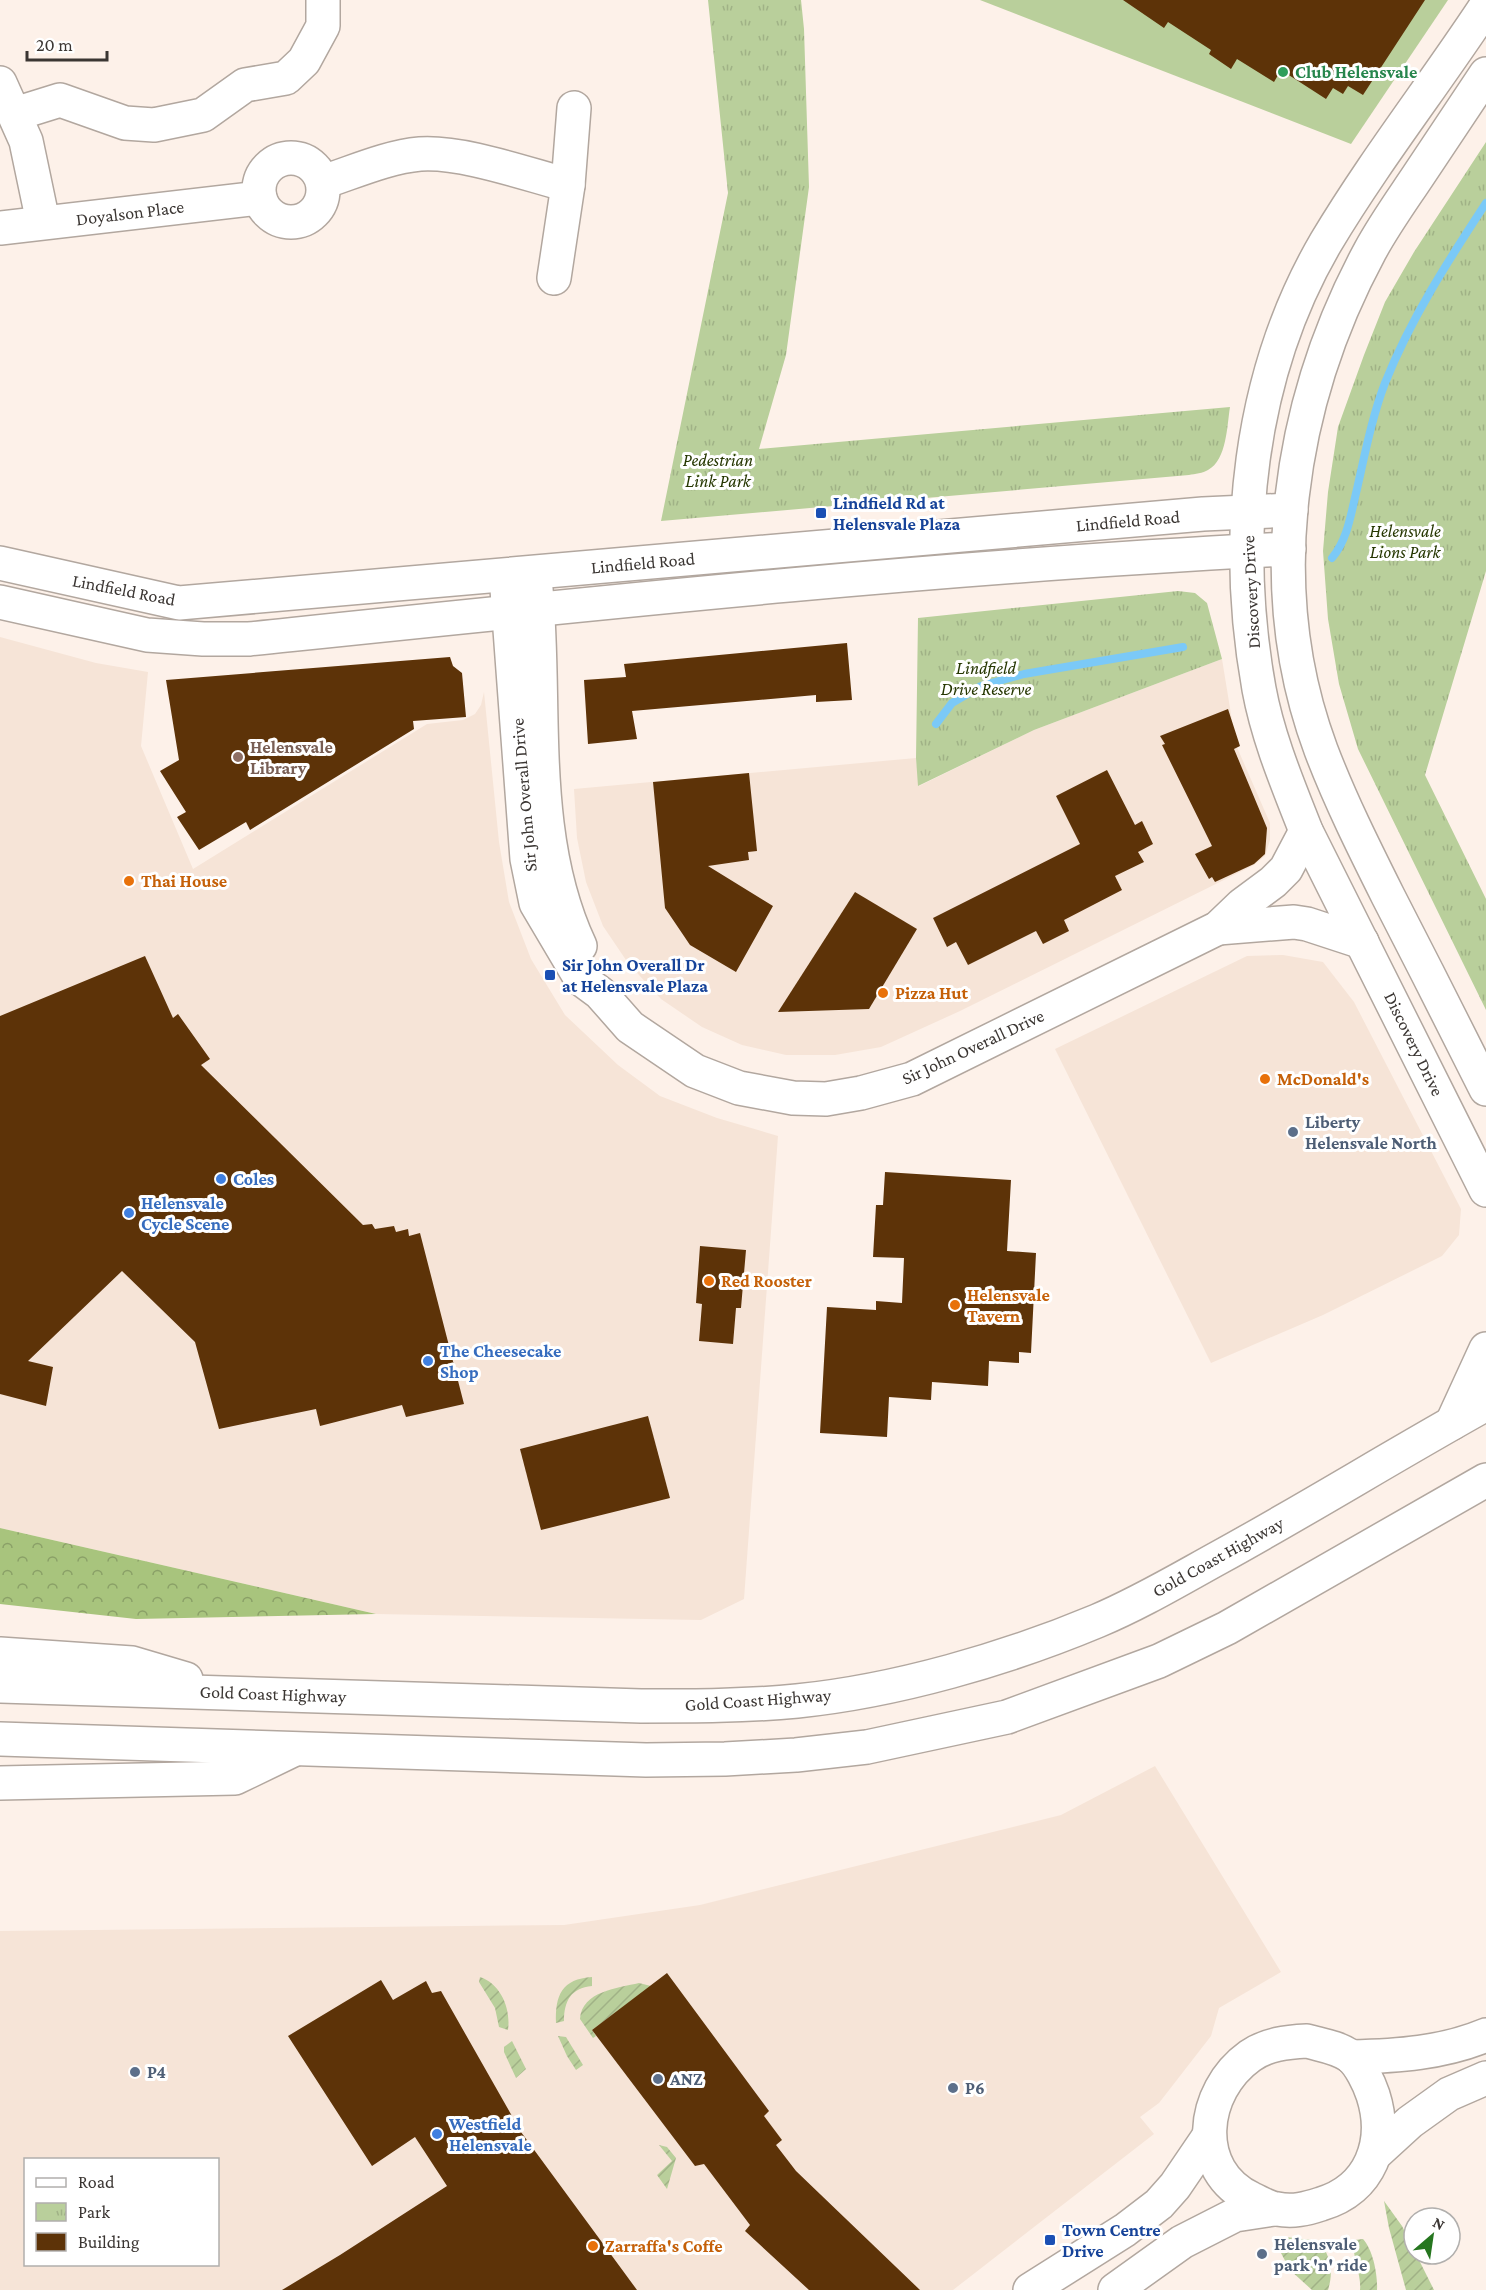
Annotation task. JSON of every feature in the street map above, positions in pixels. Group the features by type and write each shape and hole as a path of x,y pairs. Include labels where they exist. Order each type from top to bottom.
{"main road":[{"path":"15,114 60,100 125,123 154,125 203,115 245,85 286,78 304,61 323,26 322,0"},
{"name":"Discovery Drive","path":"1486,6 1371,172 1326,243 1312,270 1279,349 1264,398 1255,449 1246,551 1249,610 1259,690 1269,732 1306,831 1486,1190"},
{"path":"1486,74 1386,224 1357,278 1319,369 1294,477 1289,549 1290,600 1298,663 1306,701 1320,747 1365,850 1486,1089"},
{"path":"0,83 26,141 43,222"},
{"path":"554,278 568,185 574,108"},
{"path":"323,182 394,159 421,154 455,156 568,185"},
{"path":"302,159 312,165 323,182 324,193 316,211 308,218 297,222 285,222 273,217 265,209 260,198 259,186 262,175 279,160 302,159"},
{"name":"Doyalson Place","path":"0,228 260,198"},
{"name":"Lindfield Road","path":"0,563 179,603 1248,511 1291,510"},
{"name":"Lindfield Road","path":"0,602 147,635 203,639 249,639 523,610 1115,558 1289,549"},
{"name":"Sir John Overall Drive","path":"520,573 523,610 527,859 536,903 581,979 600,993 630,1027 695,1071 739,1088 792,1098 826,1099 861,1093 912,1079 1218,928 1286,869 1306,831"},
{"name":"Sir John Overall Drive","path":"1218,928 1294,922 1311,925 1362,942"},
{"path":"1452,1423 1486,1349"},
{"name":"Gold Coast Highway","path":"0,1686 693,1706 797,1701 876,1688 952,1670 1022,1649 1098,1620 1242,1545 1486,1404"},
{"path":"0,1739 557,1758 725,1759 867,1748 1006,1717 1159,1661 1227,1628 1486,1480"},
{"path":"0,1654 132,1664 234,1692"},
{"path":"0,1783 236,1778 297,1748"},
{"path":"1351,2057 1396,2056 1435,2051 1486,2035"},
{"path":"1114,2290 1182,2242 1235,2215 1274,2209 1301,2211 1332,2201 1366,2174 1379,2138 1377,2107 1370,2085 1351,2057 1332,2047 1307,2041 1271,2046 1252,2055 1234,2070 1219,2090 1211,2113 1209,2136 1215,2164 1241,2194 1274,2209"},
{"path":"1375,2154 1410,2122 1449,2094 1486,2078"},
{"path":"1030,2290 1125,2230 1159,2204 1175,2186 1209,2136"}],"shaded area":[{"path":"0,637 96,663 148,672 141,746 193,869 427,724 463,720 475,714 481,705 484,692 499,842 509,902 531,959 565,1015 618,1065 660,1096 717,1118 778,1136 744,1599 701,1620 376,1614 0,1528"},
{"path":"1222,659 1236,745 1270,823 1270,840 1265,856 1254,865 960,1011 881,1047 835,1055 786,1055 742,1045 702,1027 661,999 628,963 603,926 586,882 577,838 574,789 916,758 919,786 1034,730"},
{"path":"1283,955 1323,962 1354,1002 1461,1209 1459,1235 1442,1256 1323,1315 1211,1363 1055,1049 1247,956"},
{"name":"Westfield Helensvale","path":"1155,1766 1281,1972 1219,2008 1211,2036 1159,2103 1140,2117 1154,2134 953,2290 0,2290 0,1931 564,1925 700,1905 1061,1815"}],"green space":[{"name":"Pedestrian Link Park","path":"708,0 801,0 809,187 786,355 759,449 1230,407 1223,450 1214,465 1204,472 1189,475 661,521 728,193"},
{"name":"Club Helensvale","path":"980,0 1448,0 1351,144"},
{"name":"Helensvale Lions Park","path":"1486,142 1486,571 1425,775 1486,899 1486,1010 1358,749 1339,684 1328,619 1323,551 1328,492 1338,427 1385,302 1414,252"},
{"name":"Lindfield Drive Reserve","path":"1178,591 1195,593 1207,603 1222,659 1034,730 918,786 916,758 918,618"},
{"path":"0,1528 376,1614 136,1619 0,1604"},
{"path":"480,1977 494,1985 503,1998 508,2014 508,2030 499,2027 495,2008 479,1982"},
{"path":"592,1977 592,1986 579,1990 570,1997 565,2007 564,2021 556,2023 557,2004 562,1990 574,1981"},
{"path":"639,1983 651,1986 592,2030 596,2036 593,2038 580,2019 587,2002 602,1992"},
{"path":"558,2036 566,2037 583,2065 576,2070 567,2056"},
{"path":"512,2041 526,2069 516,2078 504,2052 504,2047"},
{"path":"659,2145 667,2147 676,2158 667,2189 657,2175 672,2161"},
{"path":"1384,2201 1402,2226 1402,2266 1422,2266 1434,2290 1406,2290"},
{"path":"1277,2236 1320,2241 1330,2264 1331,2277 1328,2290 1312,2290 1290,2270 1273,2238"},
{"path":"1363,2239 1374,2263 1377,2290 1360,2290 1354,2245 1355,2240"}],"building":[{"path":"1123,0 1425,0 1363,95 1348,86 1343,94 1333,88 1326,99 1281,70 1274,82 1237,59 1231,69 1209,54 1211,50 1168,22 1164,28"},
{"path":"847,643 852,700 816,702 816,695 632,711 637,739 588,744 584,680 626,677 624,664"},
{"path":"450,657 453,666 462,673 466,717 413,721 414,729 250,830 246,822 199,850 177,817 186,812 160,771 179,760 166,680"},
{"path":"1228,709 1240,746 1234,749 1267,828 1265,854 1254,864 1215,882 1212,877 1209,879 1195,854 1212,846 1162,745 1165,744 1160,736"},
{"path":"1107,770 1135,825 1142,821 1153,844 1138,852 1144,862 1115,876 1122,890 1064,920 1069,931 1043,944 1036,931 968,965 956,942 947,947 933,918 1080,844 1056,796"},
{"path":"749,773 757,851 748,852 749,860 708,866 773,906 736,972 690,945 665,908 653,782"},
{"path":"855,892 917,929 869,1009 778,1012"},
{"path":"145,956 173,1018 178,1014 210,1059 201,1065 363,1225 372,1224 375,1229 394,1226 396,1232 408,1229 409,1236 420,1233 464,1404 406,1417 402,1405 320,1426 316,1409 219,1429 195,1342 122,1271 28,1361 53,1367 46,1406 0,1394 0,1016"},
{"name":"Helensvale Tavern","path":"885,1172 1011,1180 1007,1251 1036,1253 1031,1353 1019,1352 1019,1363 989,1361 988,1386 932,1382 931,1400 889,1397 887,1437 820,1433 827,1307 876,1310 876,1301 902,1303 904,1258 873,1257 876,1205 883,1205"},
{"path":"700,1246 746,1250 741,1308 736,1308 733,1344 699,1341 702,1304 696,1303"},
{"path":"648,1416 670,1498 541,1530 520,1449"},
{"path":"667,1973 769,2111 764,2116 782,2140 776,2145 796,2171 920,2290 809,2290 745,2231 750,2225 704,2164 695,2166 592,2030"},
{"name":"Westfield Helensvale","path":"381,1980 393,2000 426,1981 432,1993 441,1991 521,2132 637,2290 282,2290 447,2186 415,2137 372,2166 288,2036"}],"waterway":[{"path":"1332,558 1342,543 1348,525 1376,409 1395,359 1431,290 1486,203"},
{"path":"936,724 952,703 981,686 1024,674 1183,647"}],"place":[{"name":"Club Helensvale","path":"1283,72"},
{"name":"Lindfield Rd at Helensvale Plaza","path":"821,513"},
{"name":"Helensvale Library","path":"238,757"},
{"name":"Thai House","path":"129,881"},
{"name":"Sir John Overall Dr at Helensvale Plaza","path":"550,975"},
{"name":"Pizza Hut","path":"883,993"},
{"name":"McDonald's","path":"1265,1079"},
{"name":"Liberty Helensvale North","path":"1293,1132"},
{"name":"Coles","path":"221,1179"},
{"name":"Helensvale Cycle Scene","path":"129,1213"},
{"name":"Red Rooster","path":"709,1281"},
{"name":"Helensvale Tavern","path":"955,1305"},
{"name":"The Cheesecake Shop","path":"428,1361"},
{"name":"P4","path":"135,2072"},
{"name":"ANZ","path":"658,2079"},
{"name":"P6","path":"953,2088"},
{"name":"Westfield Helensvale","path":"437,2134"},
{"name":"Town Centre Drive","path":"1050,2240"},
{"name":"Zarraffa's Coffe","path":"593,2246"},
{"name":"Helensvale park 'n' ride","path":"1262,2254"}]}
